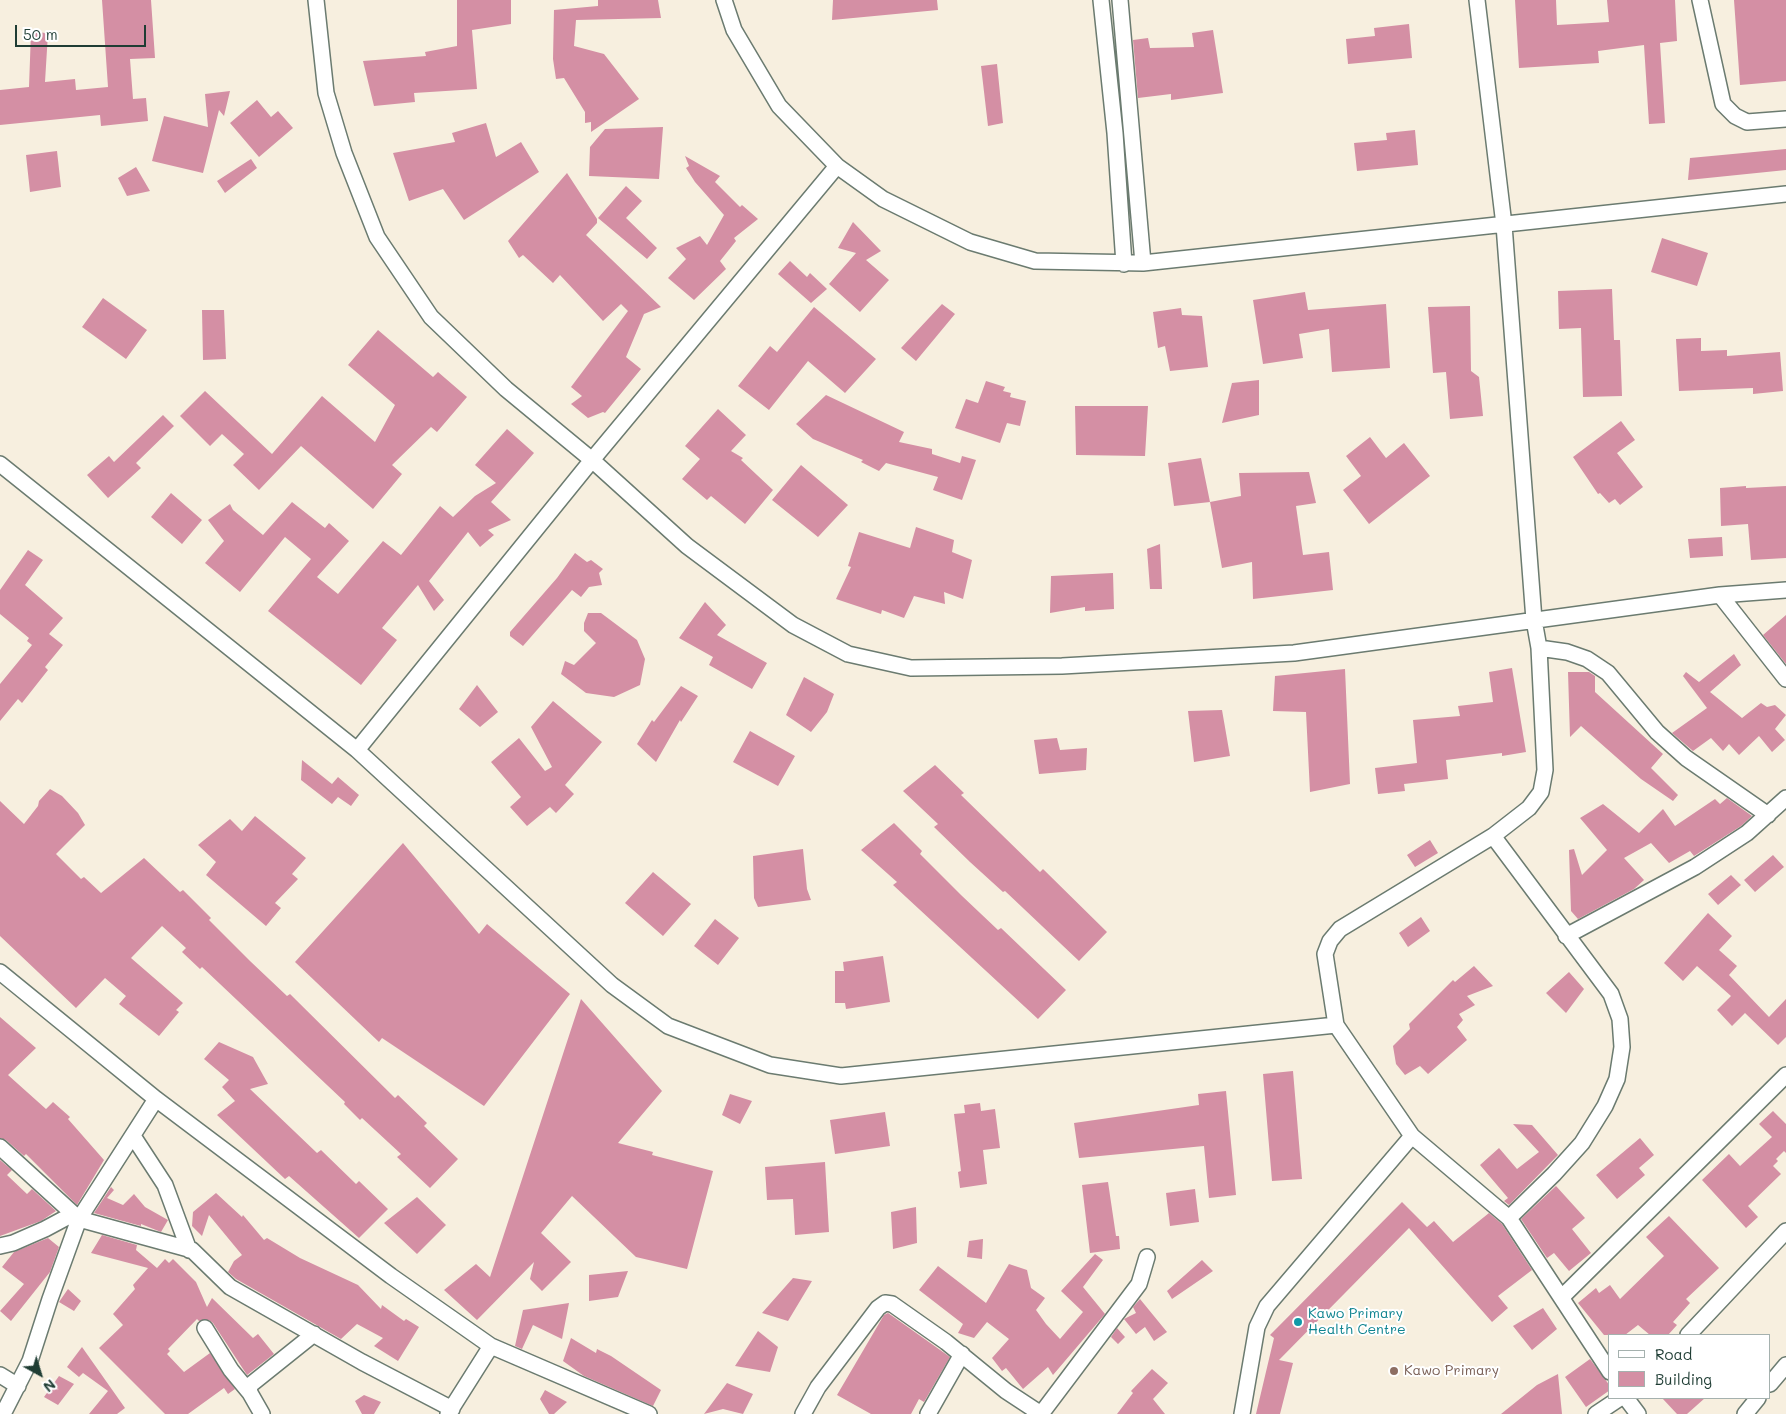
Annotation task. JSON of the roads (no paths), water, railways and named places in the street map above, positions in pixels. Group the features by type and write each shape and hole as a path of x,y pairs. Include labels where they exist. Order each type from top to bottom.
{"street":[{"path":"316,0 326,93 344,153 377,236 431,317 506,389 592,460 687,546 793,625 848,654 911,668 1062,666 1294,653 1720,595 1786,590"},
{"path":"724,0 734,30 779,106 837,166 883,199 970,242 1035,261 1143,263 1786,194"},
{"path":"1101,0 1115,133 1124,264"},
{"path":"1120,0 1143,263"},
{"path":"1477,0 1504,225 1534,620 1539,648 1545,770 1541,792 1529,808 1493,836 1340,929 1330,942 1326,954 1336,1025 1412,1136 1509,1218 1608,1369"},
{"path":"1700,0 1723,104 1735,116 1747,122 1786,119"},
{"path":"1115,133 1132,131"},
{"path":"357,750 592,460 837,166"},
{"path":"0,464 357,750 612,985 668,1026 770,1065 841,1076 1336,1025"},
{"path":"1720,595 1786,679"},
{"path":"1539,648 1567,652 1586,659 1608,674 1657,732 1686,758 1780,809 1695,867 1566,936"},
{"path":"1493,836 1611,994 1620,1019 1622,1047 1617,1079 1605,1106 1582,1143 1554,1174 1509,1218"},
{"path":"0,972 156,1099 392,1276 491,1346 649,1414"},
{"path":"1562,1297 1784,1080"},
{"path":"3,1414 30,1361 76,1217 133,1136 156,1099"},
{"path":"133,1136 165,1185 189,1250"},
{"path":"1242,1414 1257,1327 1267,1306 1412,1136"},
{"path":"0,1147 76,1217 198,1254 230,1287 450,1411 491,1346"},
{"path":"0,1246 13,1244 76,1217"},
{"path":"1689,1334 1786,1231"},
{"path":"803,1414 818,1387 878,1308 885,1303 892,1304 962,1354 1006,1391 1041,1414 1139,1284 1147,1257"},
{"path":"205,1328 231,1370 250,1393 262,1414"},
{"path":"250,1393 249,1386 253,1381 314,1334"},
{"path":"928,1414 962,1354"},
{"path":"1771,1383 1786,1365"},
{"path":"0,1375 18,1386"},
{"path":"1596,1414 1618,1399"},
{"path":"1627,1399 1638,1414"},
{"path":"1745,1414 1757,1399"}],"place":[{"name":"Kawo Primary Health Centre","path":"1298,1322"},
{"name":"Kawo Primary","path":"1394,1371"}]}
